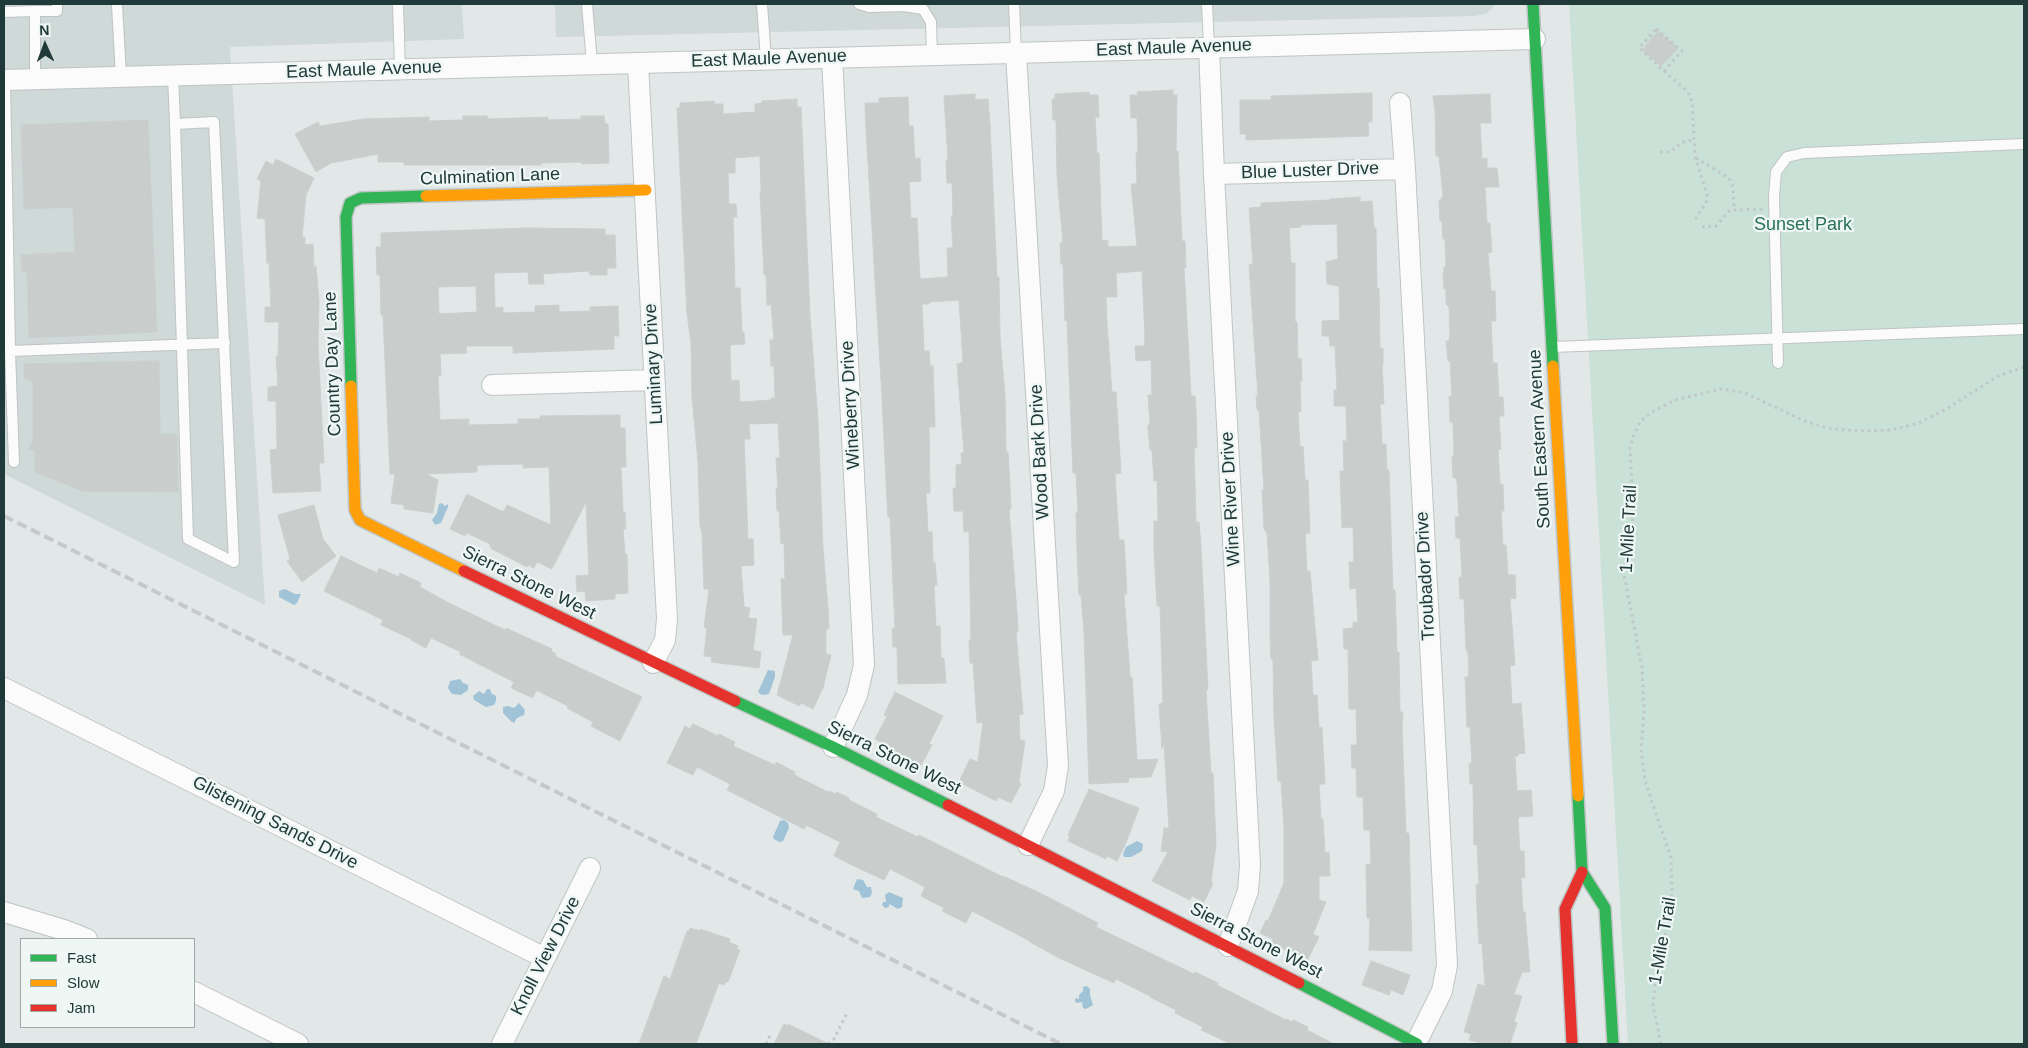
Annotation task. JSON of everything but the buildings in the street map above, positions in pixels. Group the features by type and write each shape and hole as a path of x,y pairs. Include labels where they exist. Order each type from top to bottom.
{"street":[{"name":"South Eastern Avenue","path":"1533,4 1582,872 1564,909 1572,1044"},
{"name":"East Maule Avenue","path":"4,80 1535,39"},
{"name":"Wine River Drive","path":"1209,47 1250,865 1248,891 1228,946"},
{"name":"Wood Bark Drive","path":"1016,53 1058,766 1054,791 1028,845"},
{"name":"Wineberry Drive","path":"832,58 864,665 857,695 833,747"},
{"name":"Luminary Drive","path":"638,63 667,619 665,640 653,663"},
{"name":"Troubador Drive","path":"1400,102 1447,965 1442,992 1416,1044"},
{"name":"Blue Luster Drive","path":"1214,174 1405,169"},
{"name":"Culmination Lane","path":"346,217 350,203 361,198 646,190"},
{"name":"Country Day Lane","path":"346,217 355,510"},
{"path":"492,385 654,380"},
{"name":"Sierra Stone West","path":"355,510 360,520 370,527 833,747 1228,946 1416,1044"},
{"name":"Glistening Sands Drive","path":"4,688 545,958"},
{"name":"Knoll View Drive","path":"502,1044 590,868"},
{"name":"South Eastern Avenue","path":"1582,872 1605,908 1613,1044"},
{"path":"4,912 84,938"},
{"path":"195,992 298,1044"}],"lane":[{"path":"4,12 57,11 56,4"},
{"path":"398,4 400,69"},
{"path":"587,4 592,64"},
{"path":"762,4 766,59"},
{"path":"860,4 868,7 903,6 923,9 931,22 932,55"},
{"path":"1014,4 1016,53"},
{"path":"1207,4 1209,47"},
{"path":"117,5 121,76"},
{"path":"35,11 35,79"},
{"path":"173,75 188,539 234,562 214,122 175,124"},
{"path":"4,80 14,462"},
{"path":"1778,363 1774,209 1776,172 1787,158 1804,153 2024,144"},
{"path":"1552,347 1778,340 2024,329"},
{"path":"10,351 224,342"}],"path":[{"path":"1664,71 1682,51 1656,29 1639,48 1690,95 1693,115 1693,140 1707,198 1694,220"},
{"path":"1660,152 1670,152 1682,142 1693,140"},
{"path":"1696,158 1730,178 1733,187 1734,209"},
{"path":"1702,227 1716,226 1727,212 1734,209 1774,209"},
{"name":"1-Mile Trail","path":"1661,1044 1653,1006 1656,972 1669,919 1672,891 1671,858 1644,781 1642,668 1624,574 1626,549 1632,526 1633,506 1630,448 1634,434 1641,421 1652,412 1675,400 1721,389 1745,393 1806,422 1832,429 1891,430 1919,423 1948,408 1998,376 2024,367"},
{"path":"828,1044 834,1039 847,1013"},
{"path":"766,1044 770,1035"}],"shaded area":[{"path":"4,4 462,4 464,39 230,47 265,605 4,474"},
{"path":"555,4 1495,4 1485,14 1474,16 556,37"}],"green space":[{"name":"Sunset Park","path":"1569,4 2024,4 2024,1044 1628,1044"}],"water":[{"path":"442,503 445,506 448,504 448,507 441,523 435,525 432,520 437,513 439,504"},
{"path":"285,589 295,594 301,594 297,603 294,605 279,597 279,591"},
{"path":"768,670 775,671 775,677 769,694 762,695 758,692"},
{"path":"460,679 468,685 468,690 461,695 452,694 448,688 450,681"},
{"path":"487,689 490,689 491,693 496,696 496,701 494,705 486,707 474,700 473,696 479,691 484,694"},
{"path":"519,703 525,710 524,715 517,718 514,723 503,713 503,707 514,708"},
{"path":"784,820 788,823 789,828 783,841 779,842 773,837 780,821"},
{"path":"1137,841 1143,844 1142,851 1131,857 1124,857 1123,854 1126,847"},
{"path":"857,879 863,880 867,887 871,887 872,893 870,897 862,898 859,891 853,889"},
{"path":"889,892 903,898 902,907 898,909 889,904 889,907 885,908 882,905 883,902 886,902 885,895"},
{"path":"1087,986 1090,989 1093,1005 1086,1009 1083,1008 1082,1002 1076,1003 1075,1000 1076,998 1079,999 1083,987"}],"railway":[{"path":"4,516 1061,1044"}],"traffic: fast":[{"path":"1533,4 1553,366"},
{"path":"351,386 346,217 350,203 361,198 426,196"},
{"path":"735,701 833,747 948,805"},
{"path":"1578,796 1582,872 1605,908 1613,1044"},
{"path":"1299,983 1417,1044"}],"traffic: slow":[{"path":"426,196 646,190"},
{"path":"1553,366 1578,796"},
{"path":"351,386 355,510 360,520 464,571"}],"traffic: jam":[{"path":"464,571 735,701"},
{"path":"948,805 1299,983"},
{"path":"1572,1044 1565,909 1582,872"}]}
